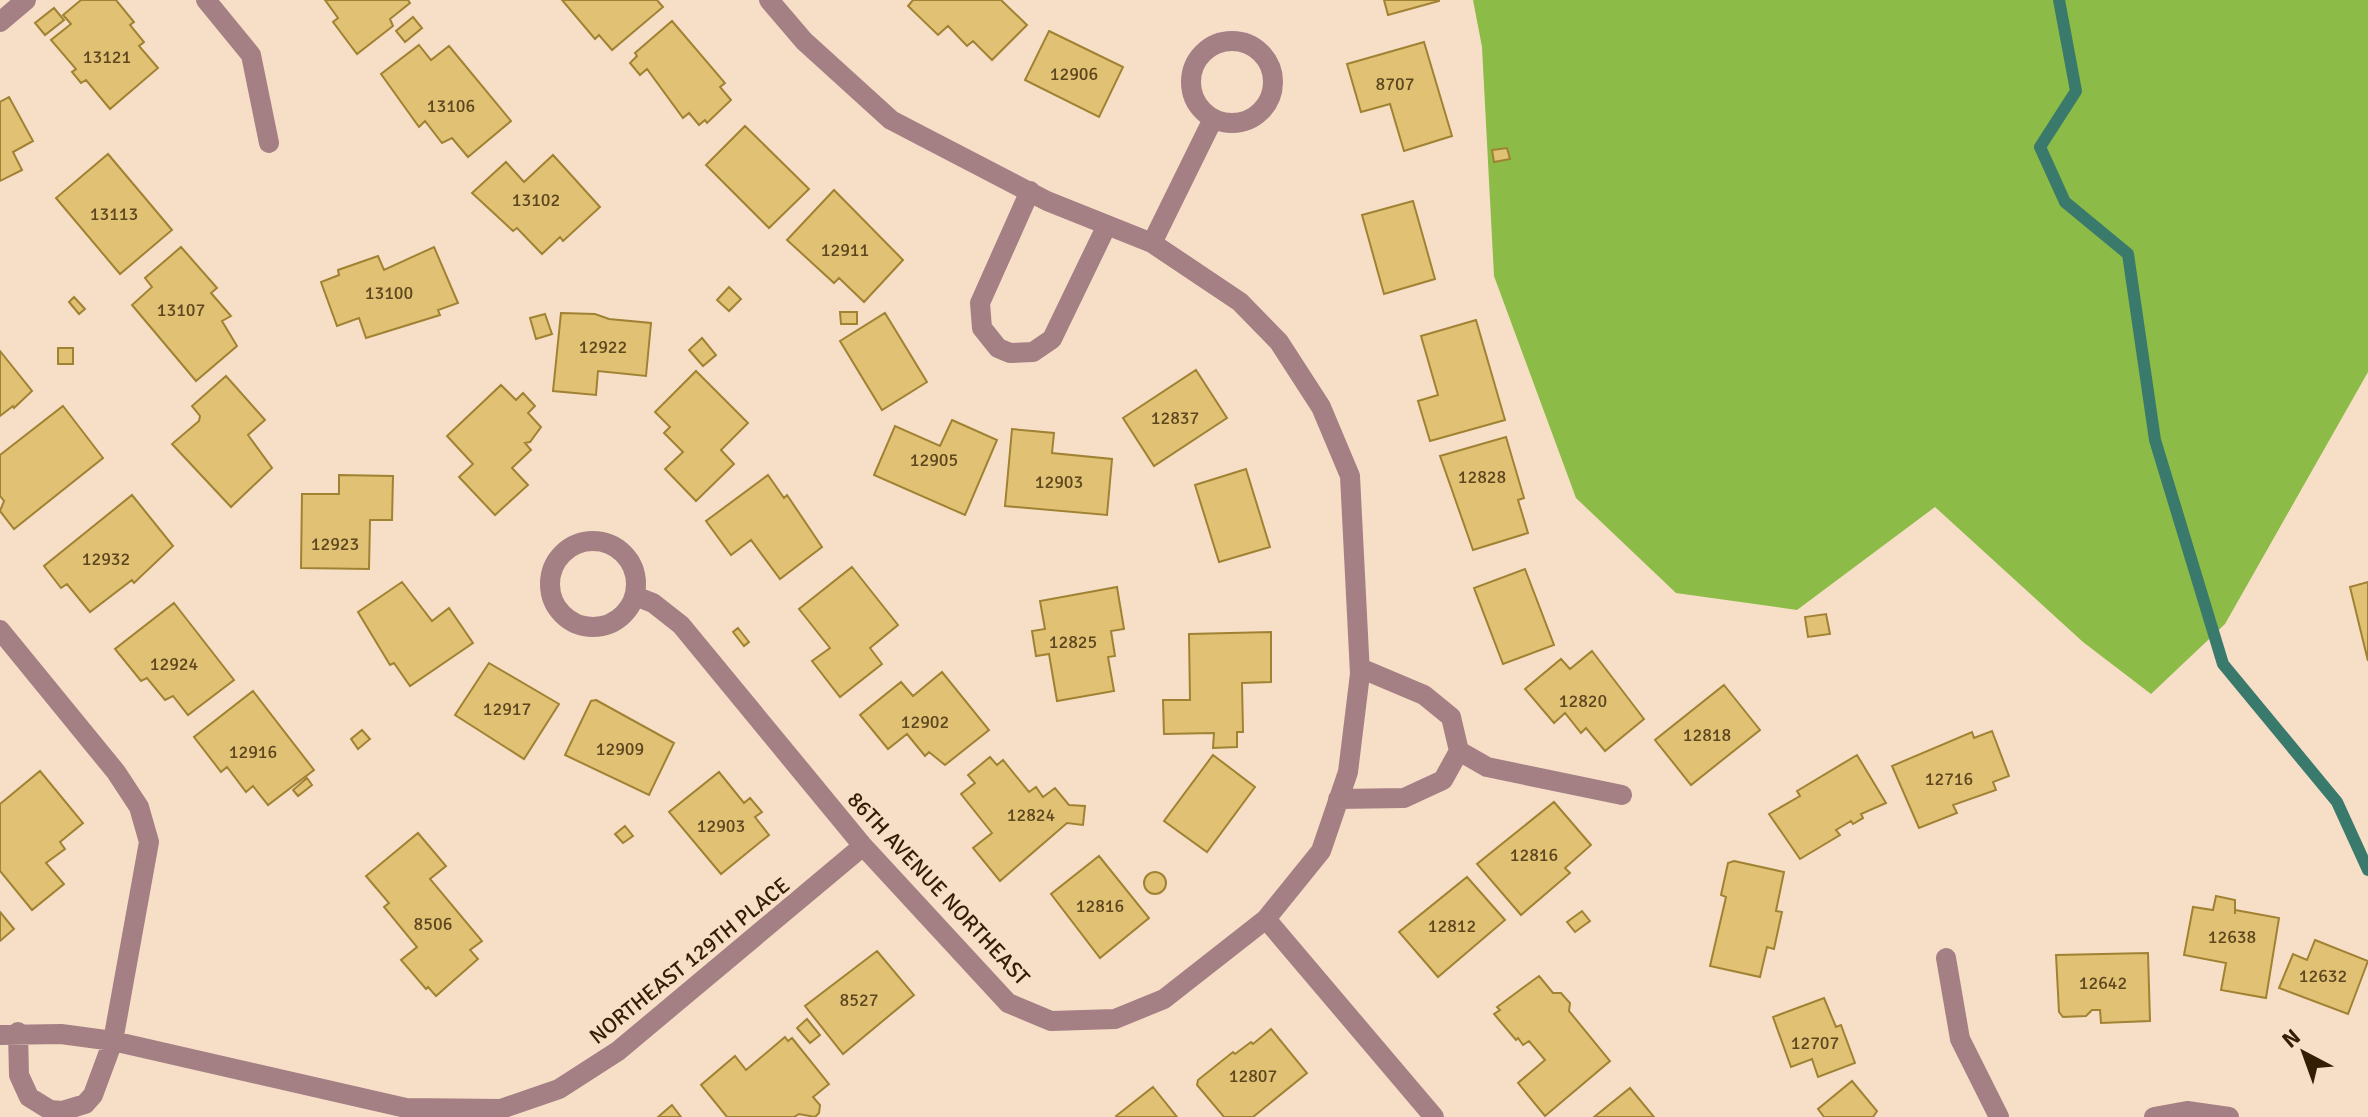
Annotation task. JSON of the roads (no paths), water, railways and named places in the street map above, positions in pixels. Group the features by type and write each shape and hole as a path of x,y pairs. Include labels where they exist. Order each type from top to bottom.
{"street":[{"path":"0,22 26,0"},
{"path":"206,0 251,55 269,143"},
{"name":"86TH AVENUE NORTHEAST","path":"635,596 653,603 681,625 863,846 1008,1003 1051,1021 1115,1019 1164,999 1266,919 1321,851 1348,772 1360,668 1350,476 1321,407 1279,342 1240,302 1152,243 1030,191 891,120 804,41 769,0"},
{"path":"1222,42 1250,45 1270,65 1273,79 1266,106 1242,122 1213,119 1194,99 1191,85 1198,58 1222,42"},
{"path":"1152,243 1213,119"},
{"path":"1030,191 980,303 982,328 998,348 1021,354 1033,352 1052,339 1107,225"},
{"path":"598,540 613,545 633,566 637,581 635,596 617,620 588,627 574,622 553,601 552,572 558,558 570,548 598,540"},
{"path":"0,630 116,772 139,807 143,819 149,842 113,1041"},
{"path":"1338,799 1404,798 1443,780 1459,751 1451,717 1424,695 1360,668"},
{"path":"1459,751 1487,767 1622,795"},
{"name":"NORTHEAST 129TH PLACE","path":"113,1041 93,1095 74,1109 50,1110 29,1097 22,1087 9,1034 113,1041 406,1108 501,1109 559,1089 618,1051 863,846"},
{"path":"1266,919 1434,1117"},
{"path":"1946,958 1960,1039 1999,1117"},
{"path":"2154,1117 2187,1111 2229,1117"}],"waterway":[{"path":"2059,0 2076,91 2040,147 2065,202 2128,254 2155,440 2223,664 2337,802 2368,870"}]}
